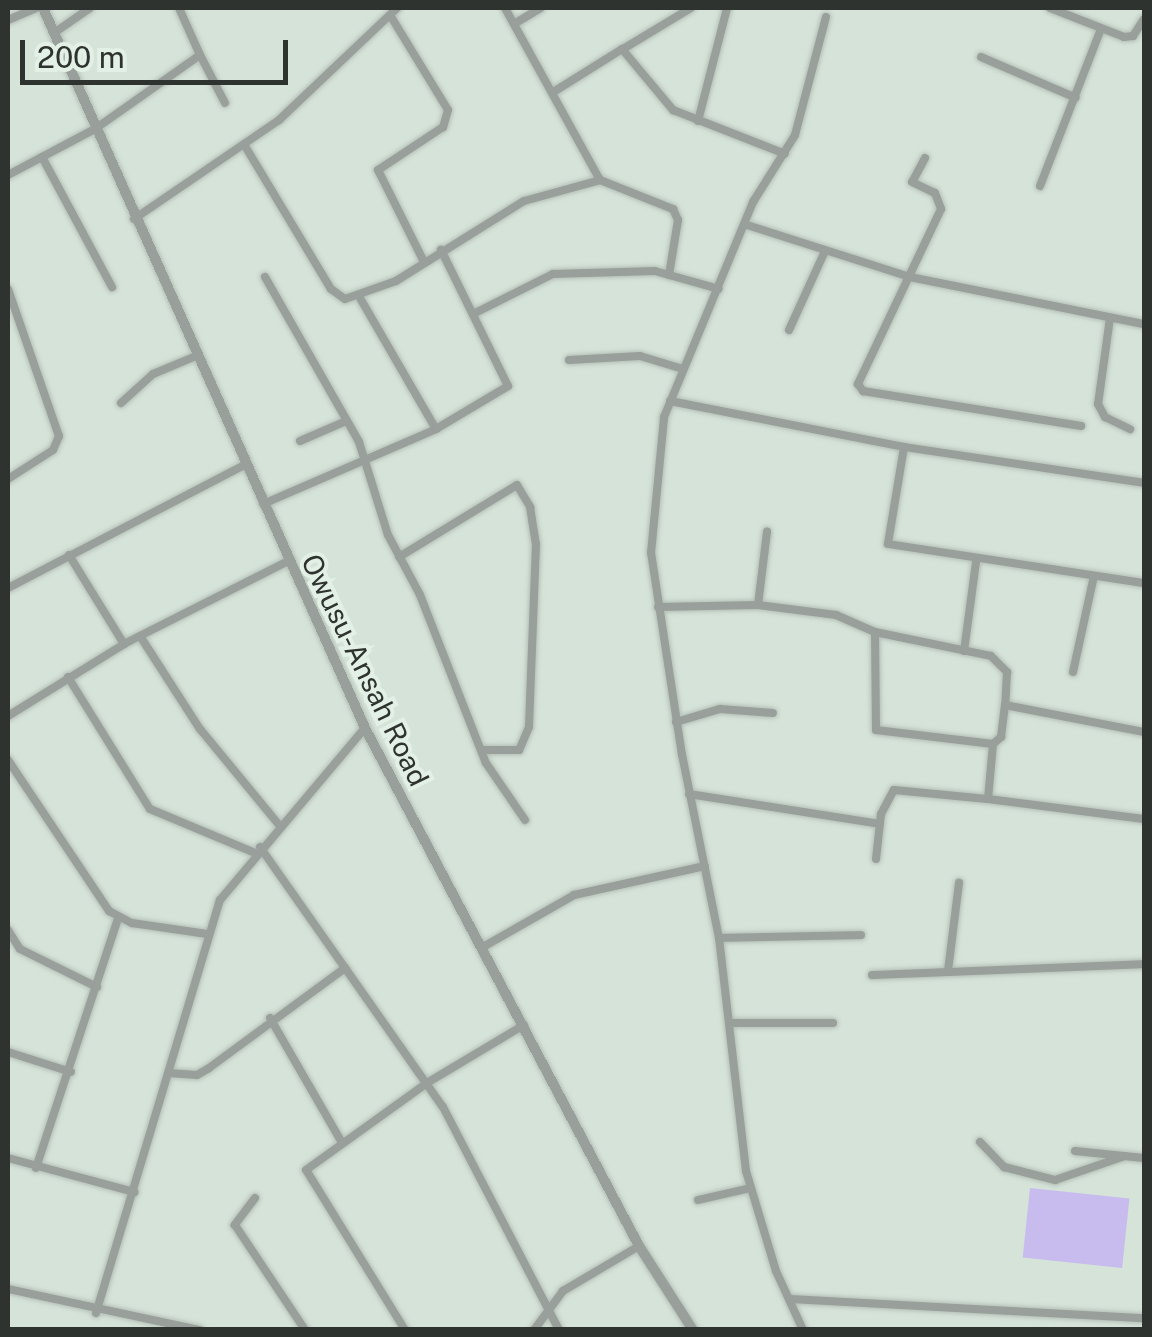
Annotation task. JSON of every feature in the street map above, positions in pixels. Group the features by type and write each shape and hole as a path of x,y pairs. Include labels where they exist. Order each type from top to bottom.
{"street":[{"path":"8,20 40,8"},
{"name":"Owusu-Ansah Road","path":"40,8 286,562 365,728 639,1246 693,1330"},
{"path":"54,33 90,8"},
{"path":"179,8 225,102"},
{"path":"505,8 555,91 600,180"},
{"path":"514,24 541,8"},
{"path":"555,91 692,8"},
{"path":"698,121 726,10 712,8"},
{"path":"1050,8 1101,29 1133,36 1144,19"},
{"path":"134,219 245,146 316,90 394,11 448,110 443,127 378,170 424,262"},
{"path":"803,1330 751,1188 736,1117 719,938 689,794 658,607 654,493 670,401 747,225 753,202 785,154 826,16"},
{"path":"1040,186 1101,29"},
{"path":"622,49 673,110 785,154"},
{"path":"8,175 95,130 200,55"},
{"path":"980,57 1076,98"},
{"path":"245,146 331,289 344,299 360,298 524,201 600,180 666,200 673,209 678,220 669,275"},
{"path":"42,157 112,288"},
{"path":"925,158 912,182 935,193 941,209 858,384 863,391 1081,426"},
{"path":"747,225 910,277 1144,324"},
{"path":"261,505 436,429 508,386 475,312 441,250"},
{"path":"788,330 826,251"},
{"path":"475,312 553,274 614,268 669,275 720,288"},
{"path":"265,277 346,421 364,459 398,557 486,762 525,820"},
{"path":"8,289 59,436 53,450 8,479"},
{"path":"360,298 436,429"},
{"path":"1110,318 1098,404 1105,416 1130,429"},
{"path":"121,404 154,374 196,356"},
{"path":"569,360 640,356 683,369"},
{"path":"670,401 904,447 1144,483"},
{"path":"300,441 346,421"},
{"path":"904,447 888,544 976,562 1144,583"},
{"path":"8,588 244,465"},
{"path":"398,557 517,486 530,507 536,544 529,728 519,750 484,750"},
{"path":"758,604 767,532"},
{"path":"70,555 124,644"},
{"path":"8,716 124,644 286,562"},
{"path":"964,651 976,562"},
{"path":"1074,672 1094,576"},
{"path":"658,607 758,604 824,613 875,632 964,651 1003,664 1005,705 1001,737 993,744 988,799"},
{"path":"875,632 876,730 993,744"},
{"path":"140,636 200,729 280,826"},
{"path":"68,676 150,810 258,850 427,1083 559,1330"},
{"path":"1005,705 1144,732"},
{"path":"676,722 720,709 772,713"},
{"path":"96,1312 207,934 229,883 365,728"},
{"path":"8,761 118,918 207,934"},
{"path":"876,858 880,824 894,790 1144,820"},
{"path":"689,794 880,824"},
{"path":"483,948 574,895 705,866"},
{"path":"948,970 959,883"},
{"path":"36,1168 71,1072 118,918"},
{"path":"8,930 20,949 97,987"},
{"path":"719,938 861,935"},
{"path":"872,975 1144,964"},
{"path":"169,1073 197,1075 270,1018 344,968"},
{"path":"270,1018 341,1142"},
{"path":"730,1023 833,1023"},
{"path":"405,1330 306,1178 308,1167 427,1083 524,1025"},
{"path":"8,1052 71,1072"},
{"path":"980,1142 1004,1167 1055,1180 1125,1156"},
{"path":"1075,1150 1144,1158"},
{"path":"8,1158 134,1192"},
{"path":"698,1200 751,1188"},
{"path":"255,1198 234,1225 305,1330"},
{"path":"534,1330 548,1309 578,1280 639,1246"},
{"path":"8,1289 96,1312 200,1330"},
{"path":"790,1299 1144,1318"}],"shaded area":[{"path":"1030,1188 1129,1198 1122,1268 1023,1258"}]}
